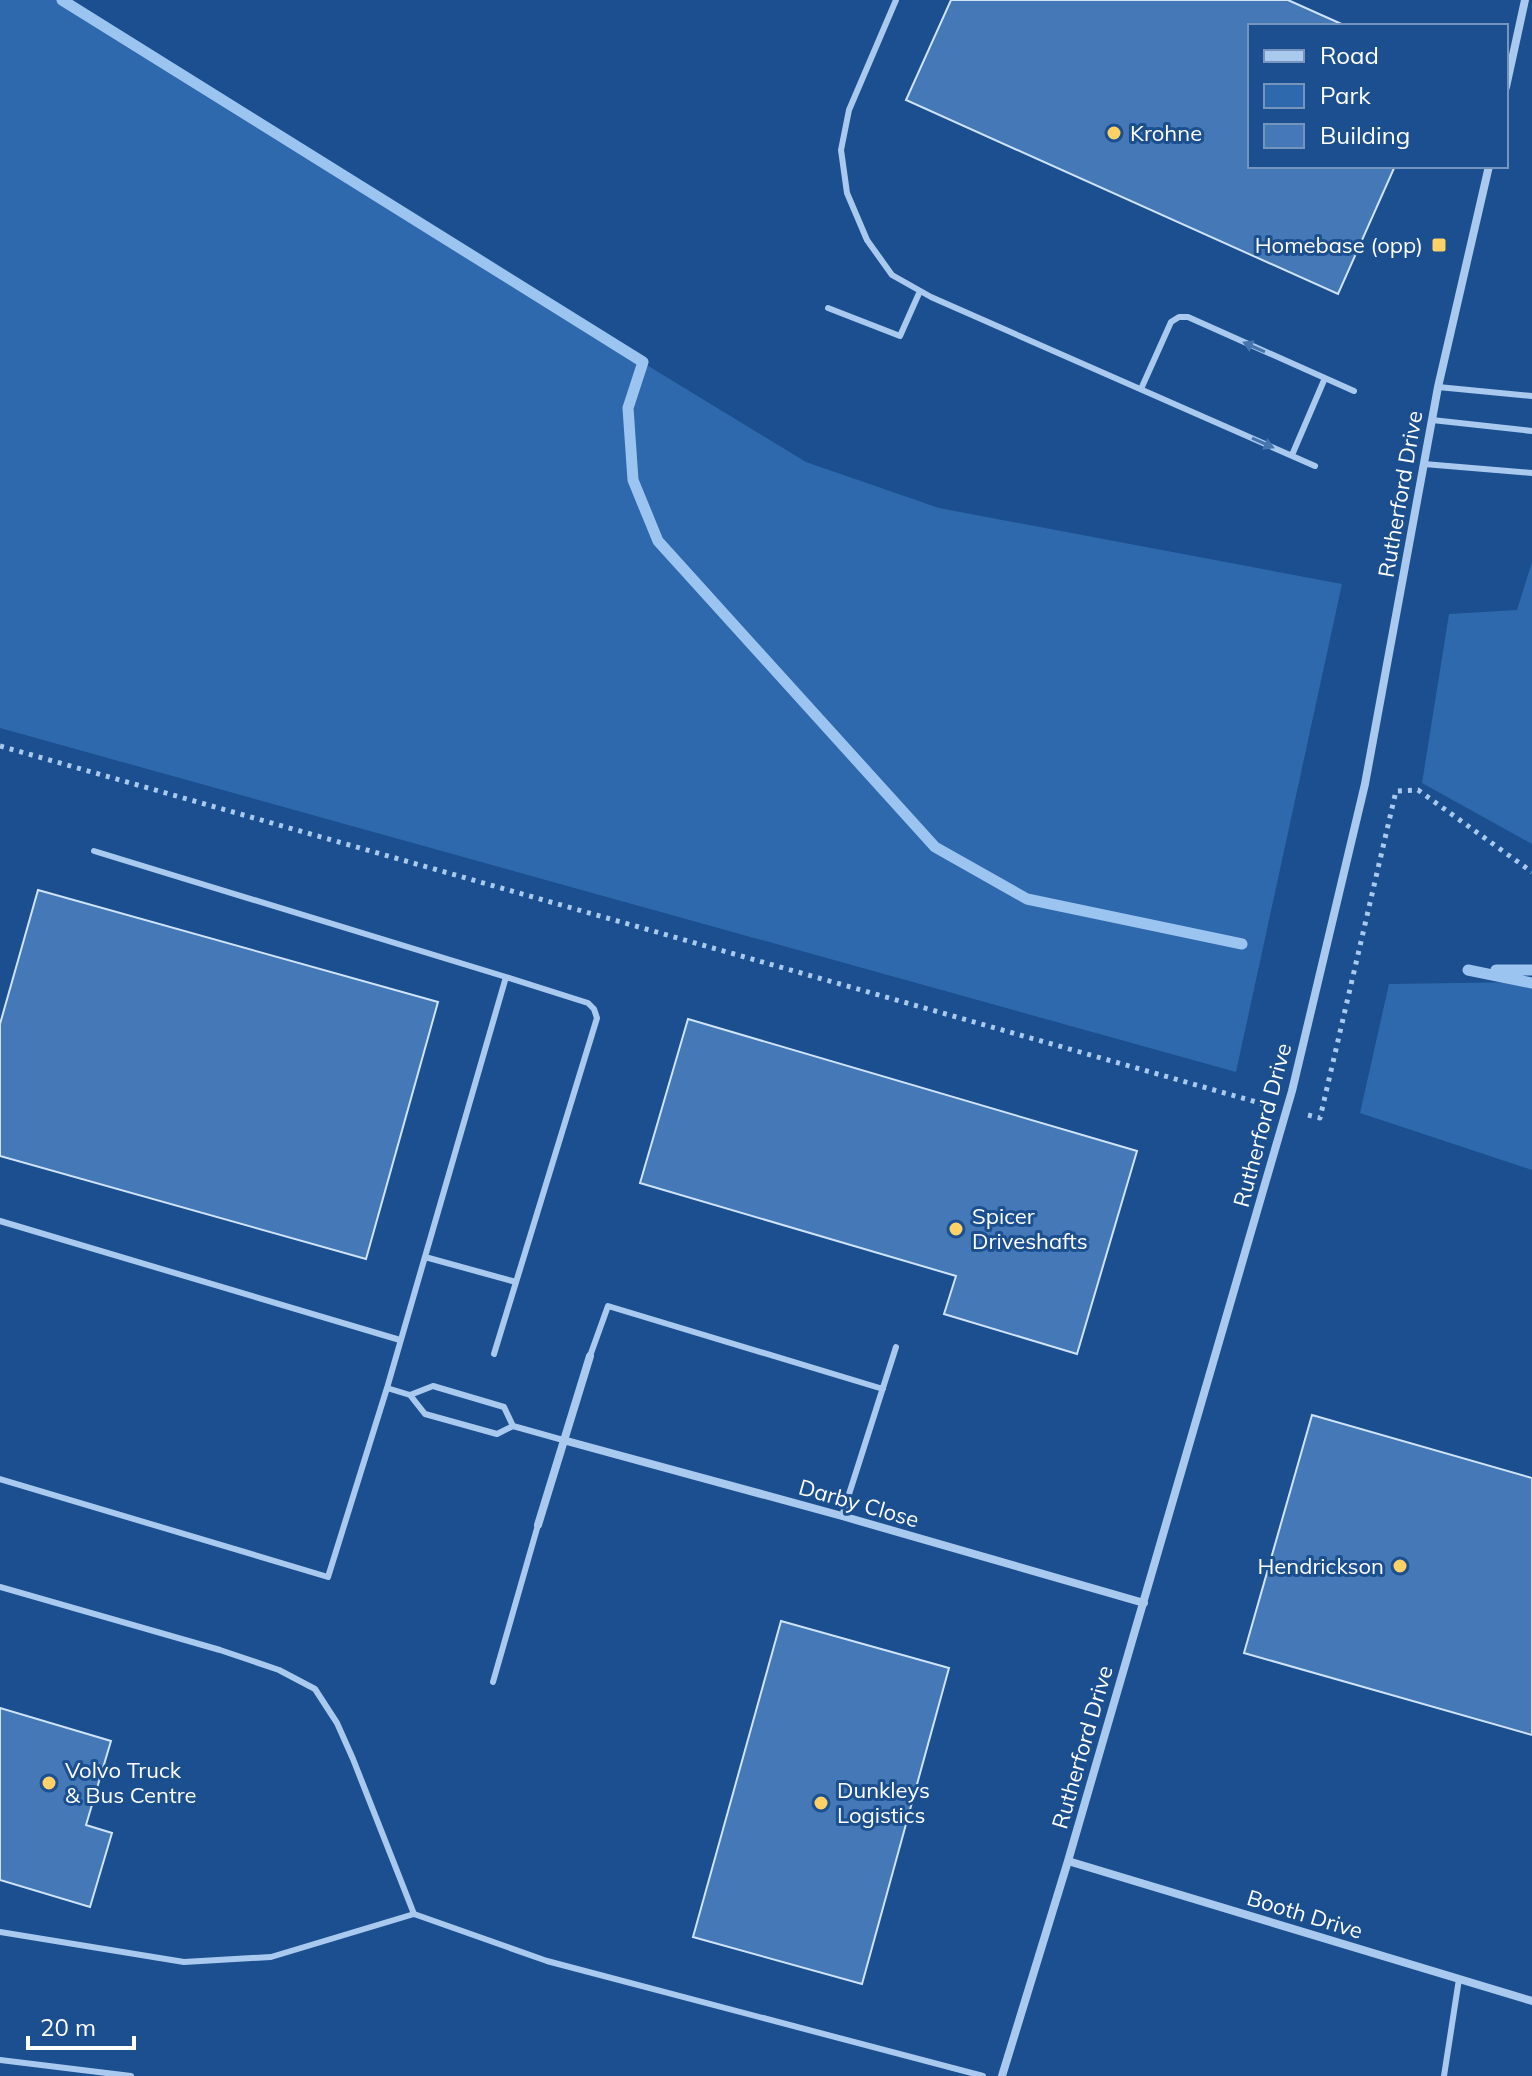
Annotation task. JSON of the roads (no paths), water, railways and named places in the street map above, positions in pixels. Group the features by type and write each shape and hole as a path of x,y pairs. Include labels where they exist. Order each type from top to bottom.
{"street":[{"path":"1508,78 1525,0"},
{"name":"Rutherford Drive","path":"1002,2076 1144,1603 1292,1091 1365,784 1438,387 1489,168"},
{"path":"538,1525 590,1356"},
{"name":"Darby Close","path":"563,1440 1144,1603"},
{"name":"Booth Drive","path":"1068,1861 1532,2001"}],"lane":[{"path":"896,0 849,110 841,150 847,193 867,240 892,275 920,291 1315,466"},
{"path":"828,308 900,336 920,291"},
{"path":"1141,389 1171,322 1179,317 1188,317 1354,391"},
{"path":"1292,455 1325,378"},
{"path":"1438,387 1532,396"},
{"path":"1432,420 1532,431"},
{"path":"1424,464 1532,473"},
{"path":"94,851 588,1003 597,1018 494,1354"},
{"path":"0,1479 328,1577 387,1388 506,977"},
{"path":"0,1221 400,1340"},
{"path":"425,1257 516,1282"},
{"path":"590,1356 608,1306 883,1389"},
{"path":"842,1516 896,1347"},
{"path":"410,1395 433,1386 464,1394 504,1407 513,1426"},
{"path":"387,1388 410,1395 425,1414 497,1434 513,1426 563,1440"},
{"path":"493,1682 538,1525"},
{"path":"0,1587 220,1650 279,1670 315,1689 337,1723 353,1759 414,1914"},
{"path":"0,1932 184,1962 271,1957 414,1914 547,1961 983,2076"},
{"path":"1444,2076 1459,1979"},
{"path":"0,2060 131,2076"}],"waterway":[{"path":"62,0 643,362 628,408 633,480 658,541 935,847 1027,899 1242,944"},
{"path":"1468,970 1532,983"},
{"path":"1496,970 1532,970"}],"place":[{"name":"Krohne","path":"1114,133"},
{"name":"Homebase (opp)","path":"1439,245"},
{"name":"Spicer Driveshafts","path":"956,1229"},
{"name":"Hendrickson","path":"1400,1566"},
{"name":"Volvo Truck & Bus Centre","path":"49,1783"},
{"name":"Dunkleys Logistics","path":"821,1803"}]}
